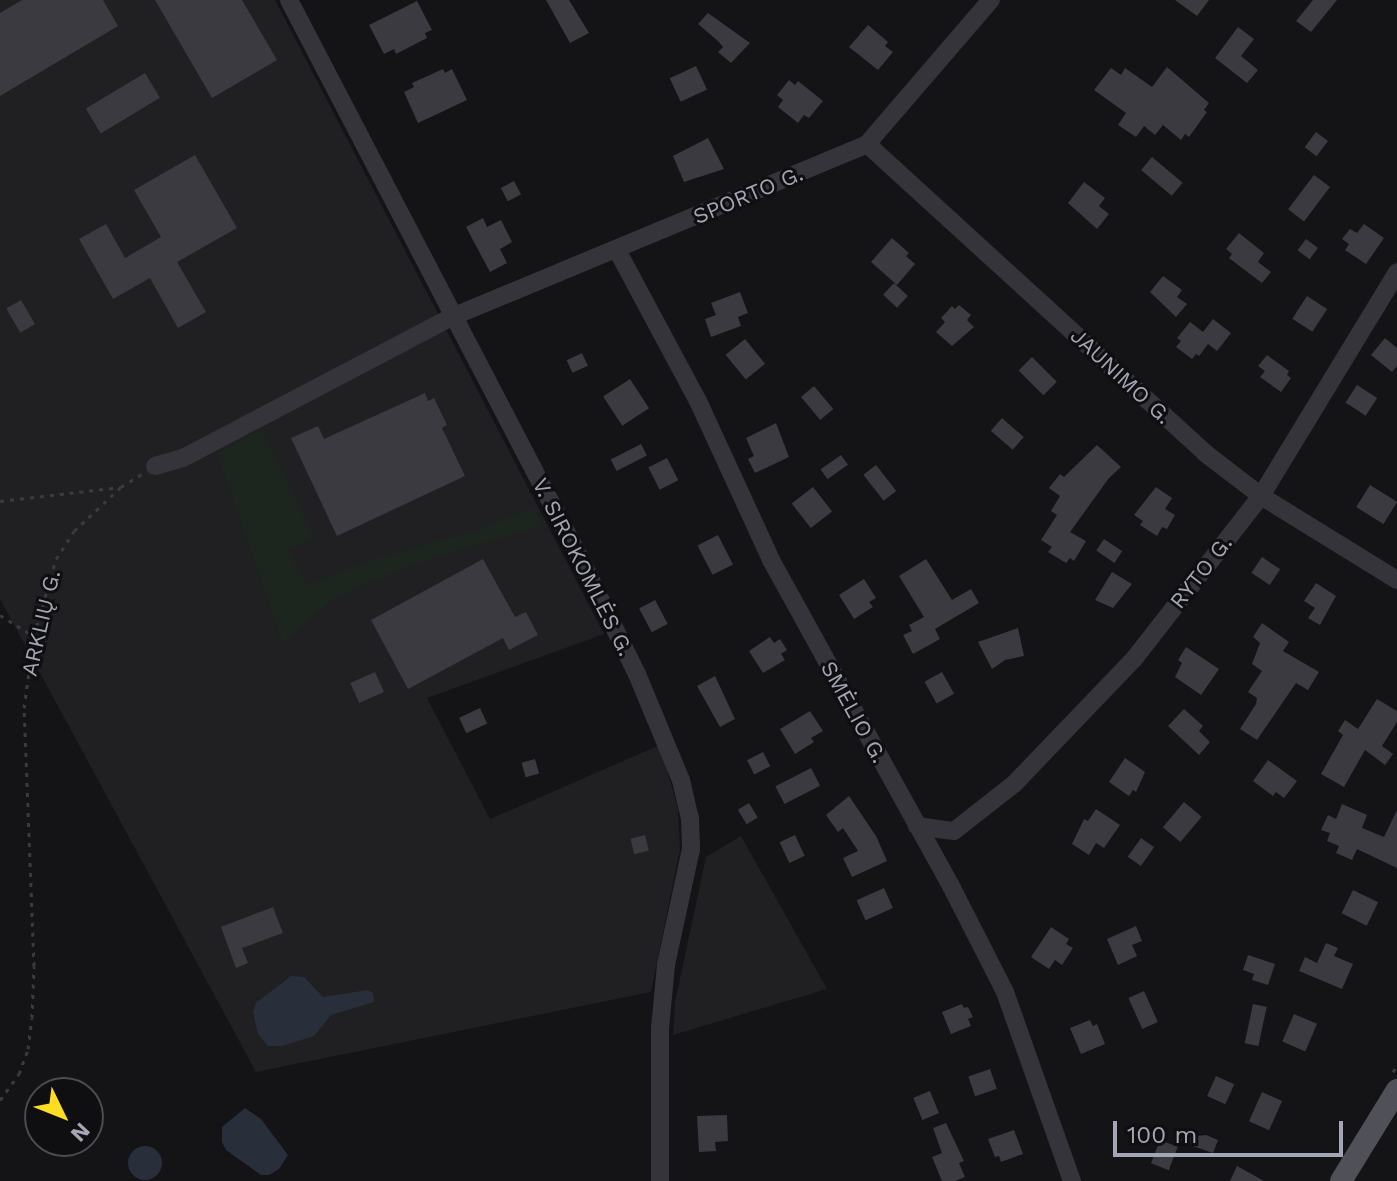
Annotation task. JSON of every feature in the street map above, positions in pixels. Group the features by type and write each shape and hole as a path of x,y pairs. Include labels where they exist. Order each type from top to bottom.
{"main road":[{"path":"1341,1181 1397,1090"}],"street":[{"name":"V. SIROKOMLĖS G.","path":"289,0 637,674 663,732 690,818 691,849 666,965 660,1028 660,1181"},
{"name":"SPORTO G.","path":"452,317 867,144 991,0"},
{"name":"JAUNIMO G.","path":"867,144 1205,453 1261,496 1397,580"},
{"name":"SMĖLIO G.","path":"617,250 698,401 774,565 1005,992 1072,1181"},
{"name":"RYTO G.","path":"936,860 954,831 1014,784 1134,659 1261,496 1397,272"},
{"path":"155,466 183,458 452,317"},
{"path":"917,826 954,831"}],"path":[{"name":"ARKLIŲ G.","path":"0,1100 19,1074 28,1049 32,1018 34,966 24,708 34,636 56,559 74,531 121,487 155,466"},
{"path":"0,501 121,487"},
{"path":"0,615 34,636"}],"shaded area":[{"path":"0,0 275,0 604,634 427,698 490,819 660,745 678,809 680,849 651,992 256,1072 0,599"},
{"path":"262,429 315,540 288,550 307,585 374,559 478,530 533,507 543,525 409,566 333,599 283,643 217,453"},
{"path":"741,836 827,989 673,1035 675,1002 706,857"},
{"path":"291,976 304,977 323,997 368,990 373,993 374,1002 331,1015 314,1036 282,1046 268,1046 258,1034 253,1012 256,1003"},
{"path":"245,1108 261,1119 288,1155 279,1169 269,1175 261,1175 226,1150 222,1142 222,1127"},
{"path":"145,1146 157,1151 162,1163 157,1175 145,1180 133,1175 128,1163 133,1151"}],"building":[{"path":"22,0 103,0 118,26 0,96 0,13"},
{"path":"155,0 242,0 277,60 212,98"},
{"path":"546,0 569,0 589,33 570,43"},
{"path":"1175,0 1209,0 1197,16"},
{"path":"1313,0 1337,0 1311,32 1296,21"},
{"path":"417,1 432,30 425,33 427,38 396,54 394,49 384,54 369,25"},
{"path":"708,13 750,43 731,63 718,52 723,47 718,41 698,24"},
{"path":"868,25 888,42 885,46 893,52 878,70 849,47"},
{"path":"1238,27 1254,39 1241,56 1258,70 1247,83 1215,58"},
{"path":"696,66 707,90 681,102 670,78"},
{"path":"1167,67 1209,103 1204,110 1207,112 1189,137 1185,134 1181,140 1163,125 1155,135 1144,126 1136,137 1118,125 1126,113 1094,90 1111,68 1121,75 1125,68 1152,87"},
{"path":"443,69 445,73 452,69 467,100 418,123 404,92 414,87 412,83"},
{"path":"145,73 160,98 101,133 86,109"},
{"path":"789,80 795,85 798,81 823,101 809,118 804,115 798,123 778,107 783,100 777,95"},
{"path":"1316,132 1328,141 1317,156 1305,147"},
{"path":"708,138 724,169 684,182 673,156"},
{"path":"195,155 237,228 177,262 206,312 178,328 150,278 113,299 79,239 106,224 125,258 161,237 134,190"},
{"path":"1152,157 1183,183 1172,196 1141,170"},
{"path":"1314,175 1330,187 1304,221 1288,209"},
{"path":"514,181 521,194 508,201 501,188"},
{"path":"1084,182 1105,198 1099,206 1109,214 1097,229 1068,203"},
{"path":"483,218 487,227 501,220 512,242 500,249 507,263 490,272 466,227"},
{"path":"1364,224 1384,238 1366,264 1345,250 1349,244 1342,239 1350,229 1357,233"},
{"path":"1239,233 1264,253 1258,262 1271,272 1262,283 1229,258 1232,254 1226,249"},
{"path":"892,238 909,253 906,256 915,264 897,285 871,262"},
{"path":"1306,239 1318,248 1310,259 1298,250"},
{"path":"1163,276 1182,290 1177,297 1187,304 1176,317 1150,292"},
{"path":"894,283 908,296 897,308 883,295"},
{"path":"740,292 748,313 738,317 741,326 711,337 705,319 716,315 711,303"},
{"path":"1307,296 1327,309 1312,332 1292,319"},
{"path":"21,300 35,324 20,333 6,308"},
{"path":"959,305 971,315 967,320 974,327 952,346 936,332 945,322 941,318 952,306 955,309"},
{"path":"1213,319 1231,333 1217,351 1208,344 1199,356 1196,354 1192,359 1176,347 1181,341 1177,338 1190,322 1203,332"},
{"path":"1385,338 1397,348 1397,366 1392,372 1371,355"},
{"path":"745,339 765,364 746,380 726,355"},
{"path":"582,353 588,366 573,373 567,360"},
{"path":"1267,355 1289,371 1287,375 1291,378 1281,392 1260,377 1265,371 1258,366"},
{"path":"1032,357 1057,382 1043,395 1019,370"},
{"path":"630,379 649,408 622,426 603,396"},
{"path":"1357,385 1377,398 1366,416 1346,403"},
{"path":"814,386 833,409 820,420 801,397"},
{"path":"425,393 428,401 434,398 447,425 442,428 465,476 337,536 291,438 318,426 324,439"},
{"path":"1002,418 1024,437 1013,450 991,431"},
{"path":"776,423 789,457 755,473 748,459 754,456 746,438"},
{"path":"641,444 647,456 617,471 611,459"},
{"path":"1097,445 1121,467 1109,478 1070,532 1086,541 1074,561 1070,558 1066,563 1048,552 1052,547 1041,540 1057,515 1051,511 1060,496 1049,488 1060,474 1064,477"},
{"path":"841,455 848,465 827,479 821,469"},
{"path":"667,458 678,480 660,490 648,468"},
{"path":"876,465 896,491 884,501 863,475"},
{"path":"1370,485 1397,502 1383,524 1356,507"},
{"path":"813,487 832,511 811,528 792,504"},
{"path":"1156,487 1172,498 1165,509 1175,515 1167,529 1162,527 1157,536 1140,525 1143,521 1134,515"},
{"path":"718,535 733,564 712,575 698,545"},
{"path":"1104,539 1122,551 1114,563 1096,551"},
{"path":"1262,557 1280,569 1270,585 1251,573"},
{"path":"483,559 515,617 526,612 538,635 509,650 503,638 408,689 371,620"},
{"path":"926,559 952,600 971,589 979,603 935,629 940,639 913,654 903,635 912,631 909,625 924,617 899,576"},
{"path":"1112,572 1132,584 1113,608 1095,600"},
{"path":"864,579 876,598 869,602 873,607 854,619 839,595"},
{"path":"1316,583 1336,596 1320,625 1308,618 1315,608 1304,601"},
{"path":"655,600 668,624 652,632 639,608"},
{"path":"1262,623 1289,642 1283,651 1319,672 1308,690 1296,683 1257,740 1240,729 1256,704 1257,698 1248,692 1262,671 1252,664 1260,643 1253,637"},
{"path":"1018,628 1024,656 1005,660 992,669 978,642"},
{"path":"770,637 774,643 780,639 787,650 781,654 785,660 763,673 749,651"},
{"path":"1186,647 1219,669 1201,695 1175,677 1182,663 1178,660"},
{"path":"375,672 384,692 359,703 350,683"},
{"path":"942,672 954,694 937,704 925,682"},
{"path":"715,676 735,719 720,727 697,686"},
{"path":"1377,699 1397,711 1397,722 1382,746 1393,754 1385,765 1365,750 1344,787 1321,774 1343,735 1338,731 1345,720 1358,729"},
{"path":"480,708 487,723 466,733 459,718"},
{"path":"1184,709 1203,726 1199,731 1210,742 1199,755 1168,726"},
{"path":"810,711 823,731 811,738 814,742 795,754 780,729"},
{"path":"763,752 770,766 754,774 747,760"},
{"path":"1125,758 1145,772 1136,792 1133,790 1129,796 1109,782"},
{"path":"535,759 539,773 526,777 522,763"},
{"path":"1268,760 1297,781 1284,798 1276,792 1273,796 1253,781"},
{"path":"811,768 820,786 784,804 775,786"},
{"path":"849,796 876,836 887,861 852,877 843,858 858,851 843,828 838,832 826,815"},
{"path":"1184,802 1202,817 1180,842 1163,827"},
{"path":"749,803 758,818 747,824 738,810"},
{"path":"1342,804 1367,815 1362,828 1384,837 1397,810 1397,868 1357,849 1352,860 1336,853 1339,846 1327,841 1330,833 1321,830 1328,815 1336,819"},
{"path":"1096,809 1120,825 1104,848 1096,843 1089,855 1072,844 1084,819 1088,821"},
{"path":"645,835 649,851 634,854 630,839"},
{"path":"795,835 805,856 789,863 780,842"},
{"path":"1141,838 1154,847 1141,866 1128,857"},
{"path":"884,888 893,908 866,920 857,900"},
{"path":"1353,890 1378,902 1367,926 1342,913"},
{"path":"273,907 283,933 242,948 248,963 236,968 221,927"},
{"path":"1136,926 1142,941 1132,945 1137,956 1118,965 1107,939"},
{"path":"1051,927 1069,939 1066,944 1073,948 1062,965 1055,960 1049,969 1031,957"},
{"path":"1326,943 1338,948 1334,956 1353,964 1342,989 1299,971 1305,957 1317,963"},
{"path":"1248,955 1275,964 1268,985 1252,980 1254,974 1243,970"},
{"path":"1144,991 1158,1022 1142,1029 1128,998"},
{"path":"962,1004 964,1008 968,1007 973,1017 968,1019 971,1026 951,1034 942,1012"},
{"path":"1253,1004 1267,1007 1258,1046 1245,1043"},
{"path":"1294,1014 1317,1024 1305,1051 1282,1042"},
{"path":"1090,1020 1093,1026 1097,1024 1105,1044 1081,1054 1070,1028"},
{"path":"990,1069 997,1089 975,1096 968,1076"},
{"path":"1216,1076 1234,1084 1225,1104 1207,1096"},
{"path":"930,1091 939,1113 922,1120 913,1098"},
{"path":"1262,1092 1282,1101 1269,1130 1249,1121"},
{"path":"727,1115 728,1141 715,1142 716,1151 699,1152 697,1116"},
{"path":"946,1123 964,1161 959,1163 965,1177 955,1181 942,1181 932,1157 942,1153 933,1128"},
{"path":"1014,1130 1023,1154 1001,1162 999,1156 995,1157 988,1139"},
{"path":"1206,1135 1218,1140 1213,1153 1173,1139"},
{"path":"1160,1140 1178,1147 1169,1170 1151,1163"},
{"path":"1237,1166 1264,1181 1230,1181"}]}
